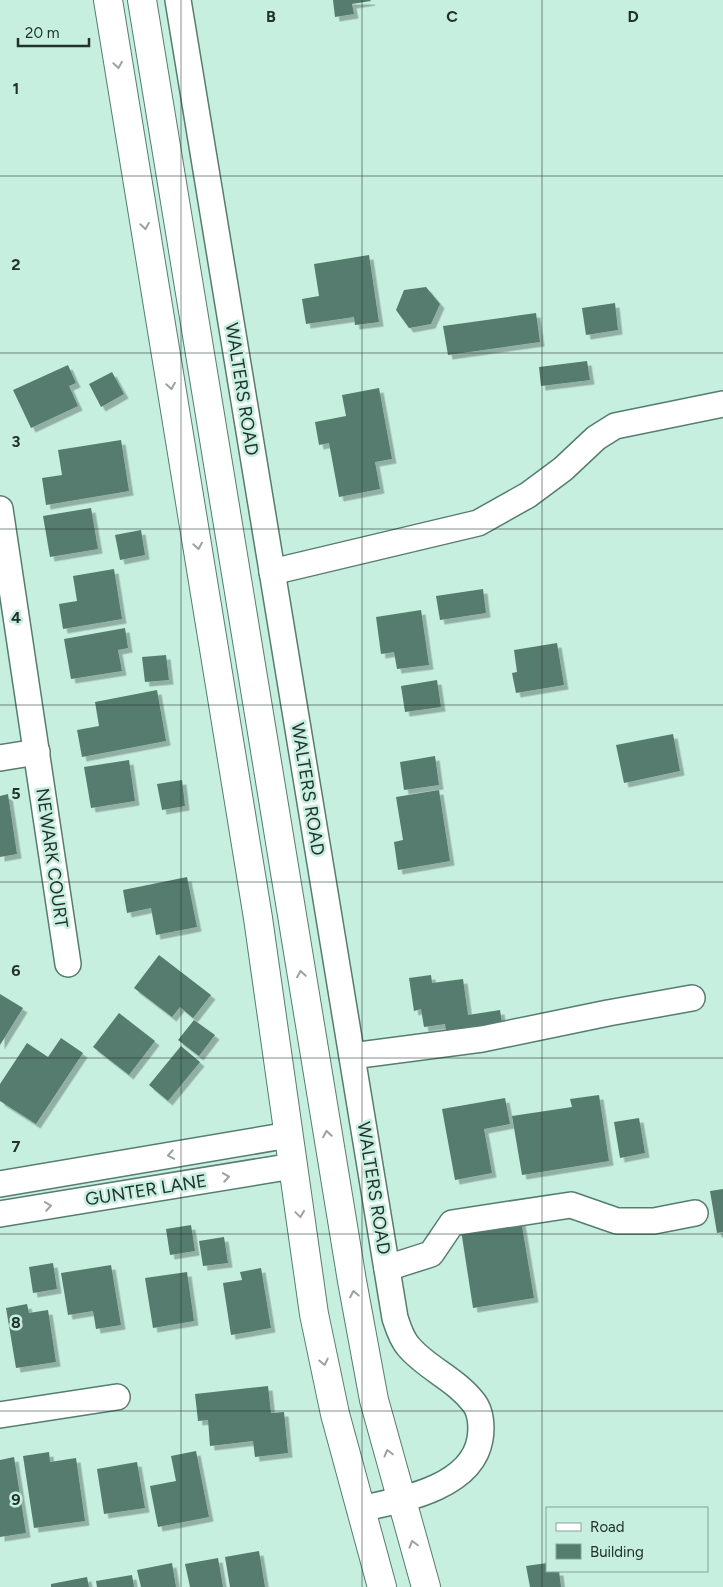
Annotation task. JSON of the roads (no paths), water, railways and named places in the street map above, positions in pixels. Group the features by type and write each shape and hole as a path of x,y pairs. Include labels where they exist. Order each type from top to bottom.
{"main road":[{"path":"108,0 258,918 314,1314 335,1414 382,1587"},
{"name":"WALTERS ROAD","path":"142,0 352,1281 374,1400 400,1500 426,1587"}],"street":[{"name":"WALTERS ROAD","path":"178,0 395,1318 402,1338 423,1360 463,1390 475,1404 480,1417 479,1449 470,1464 454,1478 400,1500 360,1509"},
{"path":"272,572 478,523 528,495 563,468 596,438 614,426 723,404"},
{"name":"NEWARK COURT","path":"0,509 68,964"},
{"path":"0,758 37,752"},
{"path":"352,1056 482,1039 692,998"},
{"name":"GUNTER LANE","path":"0,1184 288,1135"},
{"name":"GUNTER LANE","path":"0,1214 293,1166"},
{"path":"387,1268 431,1254 452,1223 571,1205 617,1221 654,1220 695,1213"},
{"path":"0,1415 117,1397"}]}
